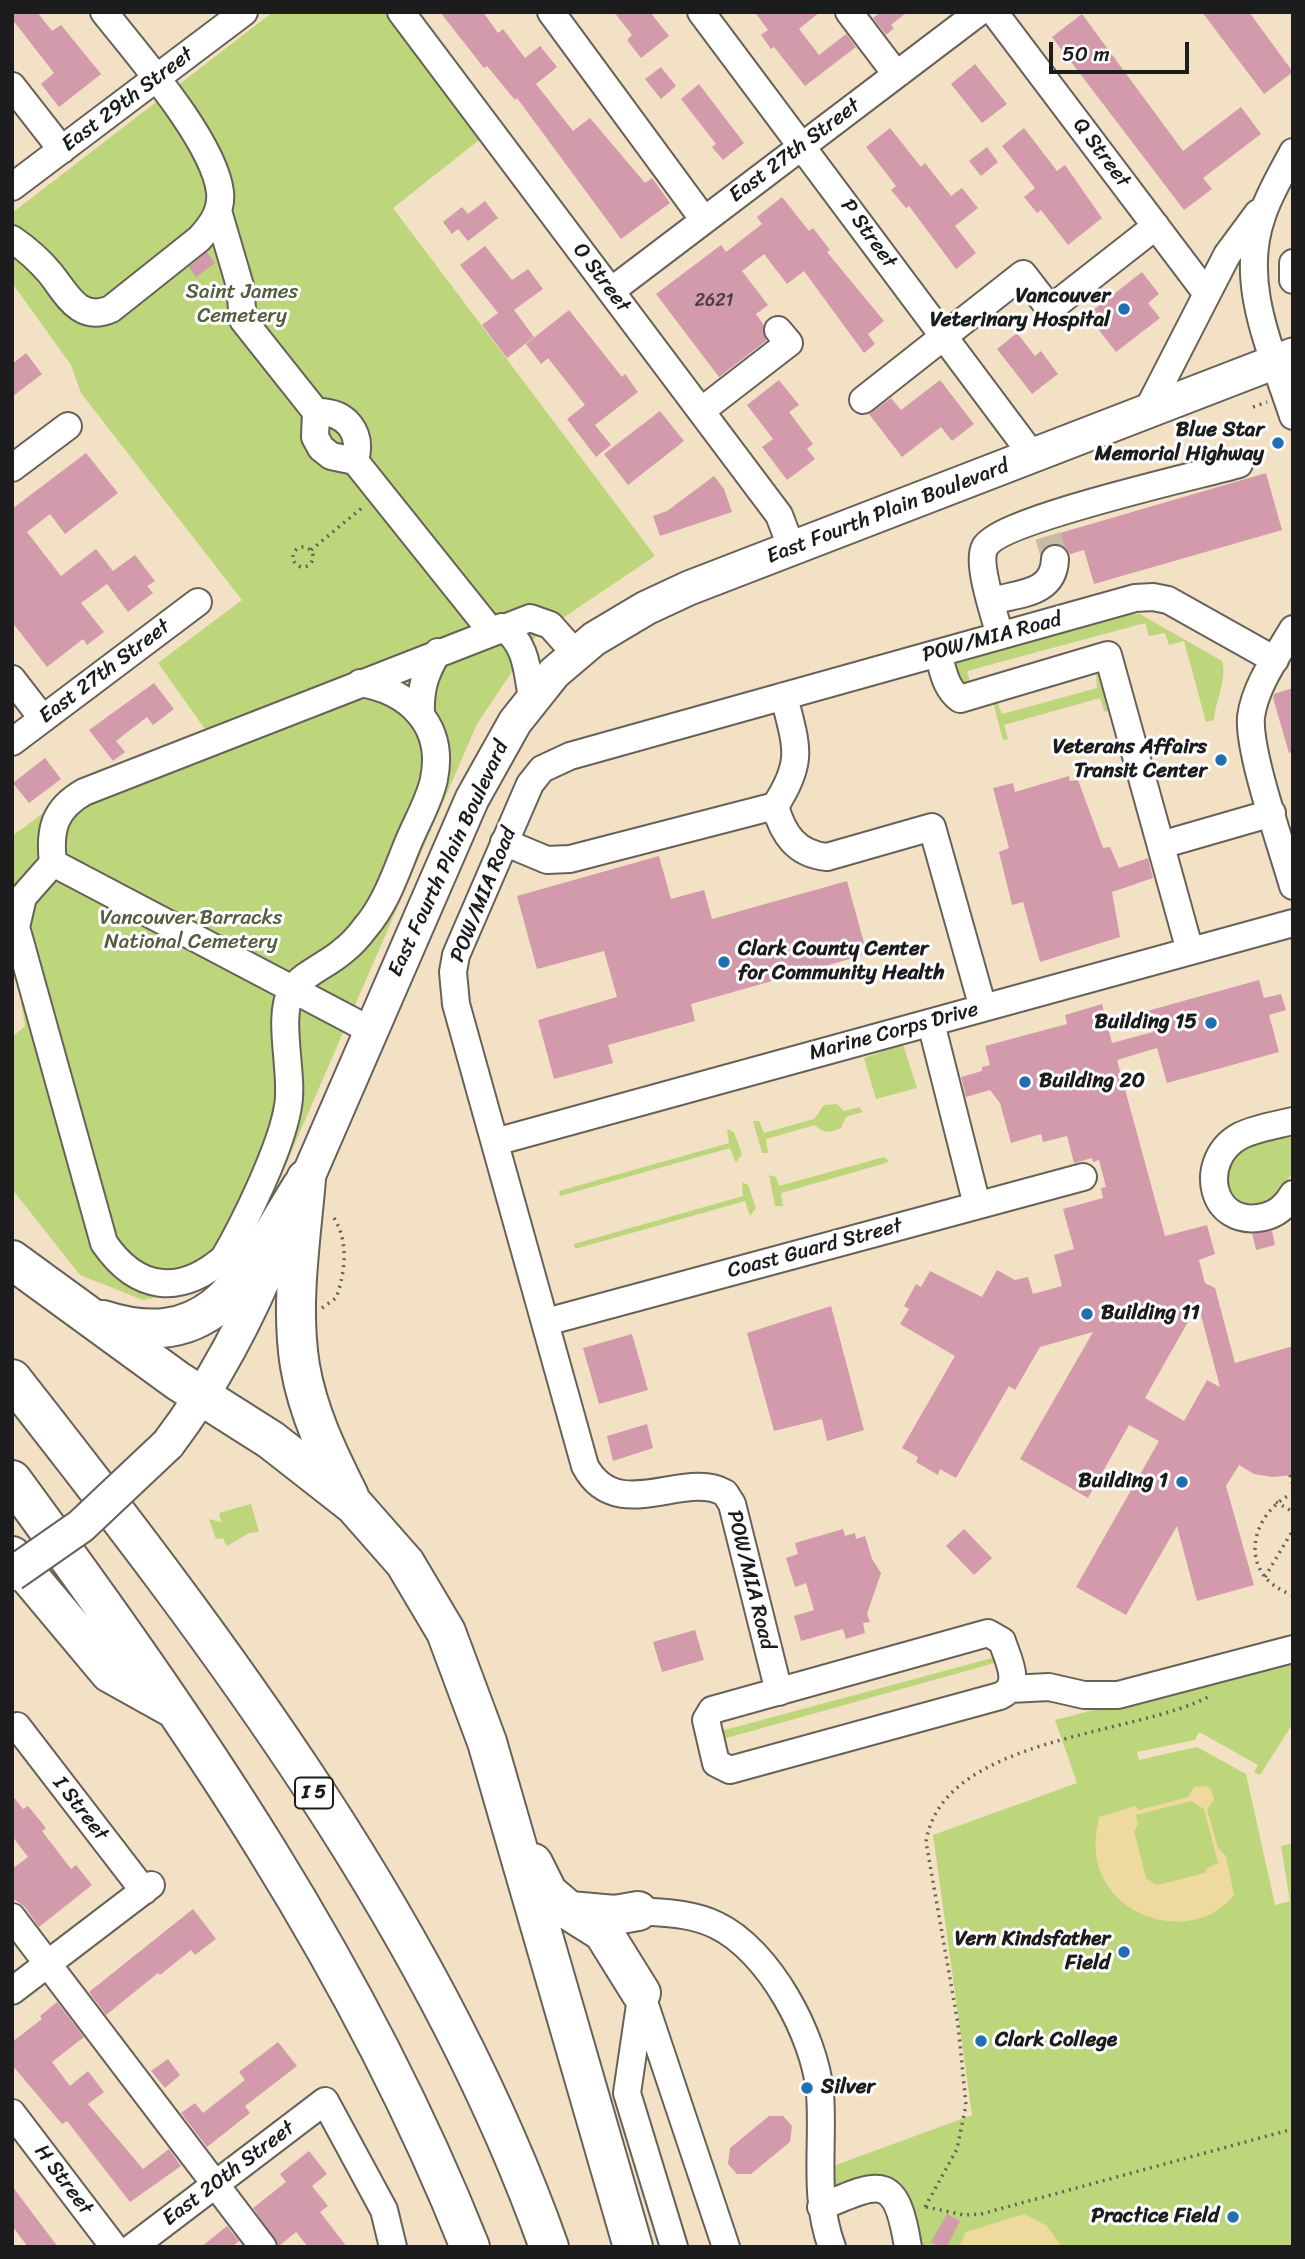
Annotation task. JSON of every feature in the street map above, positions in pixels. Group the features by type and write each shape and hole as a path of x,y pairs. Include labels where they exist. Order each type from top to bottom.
{"highway":[{"path":"92,1317 127,1328 171,1329 212,1310 238,1287 306,1179"},
{"path":"306,1179 299,1261 298,1345 301,1368 322,1441 354,1506"},
{"path":"12,1260 203,1396 271,1440 354,1506 405,1563 446,1632 487,1742 633,2247"},
{"name":"I 5","path":"12,1378 258,1703 386,1908 448,2015 497,2114 549,2247"},
{"path":"12,1480 134,1646 173,1708 239,1801 330,1952 397,2078 470,2247"},
{"path":"12,1556 110,1673 173,1708"},
{"path":"508,1814 548,1893 568,1910 603,1932 641,1993"},
{"path":"568,1910 615,1915 638,1911"}],"main road":[{"name":"East Fourth Plain Boulevard","path":"12,1574 81,1526 168,1444 203,1396 243,1328 475,793 500,746 532,698 575,653 646,607 1284,359"}],"street":[{"path":"104,12 206,150 218,186 218,211 240,286 243,320 316,412 315,437 321,448 331,456 355,461 496,629 513,635 523,651 532,698"},
{"name":"East 29th Street","path":"12,187 244,12"},
{"name":"O Street","path":"401,12 779,515 792,549"},
{"path":"551,12 704,220"},
{"name":"P Street","path":"701,12 1033,456"},
{"path":"849,12 896,74"},
{"name":"East 27th Street","path":"611,292 979,12"},
{"name":"Q Street","path":"994,12 1207,294"},
{"path":"12,86 62,150"},
{"path":"1146,413 1227,256 1270,197 1292,157"},
{"path":"1270,197 1257,232 1254,272 1258,312 1284,359 1293,416"},
{"path":"12,239 49,271 77,308 94,313 111,309 199,239 211,227 218,211"},
{"path":"863,400 1023,274 1050,309 1156,226"},
{"path":"1293,263 1293,280"},
{"path":"701,411 789,343 778,330"},
{"path":"316,412 337,415 354,429 358,450 355,461"},
{"path":"12,468 68,426"},
{"path":"1000,636 982,563 984,548 995,536 1049,537 1239,464"},
{"path":"992,601 1046,585 1055,573 1049,537"},
{"name":"POW/MIA Road","path":"779,1692 729,1498 714,1488 623,1494 600,1486 585,1466 456,1004 453,972 459,946 530,784 542,769 556,760 1135,598 1168,600 1275,660"},
{"name":"East 27th Street","path":"12,742 198,602"},
{"path":"360,683 383,687 404,697 421,713 432,734 436,757 434,780 384,899 367,926 344,951 292,990 286,1017 289,1105 284,1127 236,1237 224,1258 206,1274 183,1282 160,1283 136,1277 117,1262 104,1243 17,934 17,911 23,897 53,863 52,827 59,812 70,800 360,683 496,629 537,618 557,631 575,653"},
{"path":"1293,629 1258,691 1251,719 1255,749 1293,886"},
{"path":"421,713 423,681 438,652"},
{"path":"938,653 946,681 952,693 960,699 1108,655 1190,951"},
{"path":"12,679 43,719"},
{"path":"504,842 547,860 570,859 775,806 791,781 797,762 784,696"},
{"path":"775,806 788,838 814,856 827,857 932,827 983,1008"},
{"path":"1161,845 1272,813"},
{"path":"53,863 370,1030"},
{"name":"Marine Corps Drive","path":"495,1142 1293,923"},
{"path":"930,1023 977,1205"},
{"path":"1293,1121 1250,1133 1233,1141 1218,1160 1214,1176 1219,1200 1228,1211 1240,1218 1269,1216 1284,1207 1293,1195"},
{"name":"Coast Guard Street","path":"546,1322 1083,1177"},
{"path":"1010,1689 1013,1678 1002,1642 988,1633 708,1713 706,1720 713,1758 720,1767 730,1770 1000,1696 1010,1689 1049,1687 1084,1695 1118,1695 1293,1649"},
{"name":"I Street","path":"17,1726 148,1888 48,1964"},
{"path":"638,1911 684,1914 718,1926 738,1940 784,1993 815,2064 820,2092 821,2207 832,2247"},
{"path":"12,1917 264,2247"},
{"path":"12,1991 48,1964"},
{"path":"641,1993 627,2093 674,2247"},
{"path":"641,1993 726,2247"},
{"name":"East 20th Street","path":"133,2247 325,2101 384,2210 394,2247"},
{"name":"H Street","path":"12,2113 114,2247"},
{"path":"821,2207 869,2186 878,2187 887,2193 902,2214 908,2247"}],"path":[{"path":"311,550 381,493"},
{"path":"304,546 311,550 313,558 310,565 302,567 295,563 292,556 296,549 304,546"},
{"path":"306,1179 336,1221 345,1242 336,1298 322,1308 315,1309"},
{"path":"1290,1475 1293,1485"},
{"path":"1293,1493 1276,1502 1262,1517 1255,1537 1256,1558 1265,1577 1281,1591 1293,1595"},
{"path":"1276,1502 1293,1511"},
{"path":"1265,1577 1293,1530"},
{"path":"1218,1691 1189,1704 1016,1754 959,1787 933,1819 926,1842 958,2024 966,2105 957,2149 925,2207 964,2215 981,2214 1293,2129"}],"green space":[{"path":"273,12 388,12 483,137 393,208 655,556 536,636 477,724 250,1247 203,1288 143,1300 80,1275 12,1189 12,1037 25,1026 12,949 12,836 91,778 207,732 158,663 242,600 81,393 71,365 12,283 12,213"},
{"path":"1140,614 1222,661 1223,675 1214,720 1206,722 1184,641 1169,645 1165,633 1149,636 1145,623 967,671 971,685 959,685 952,662 1121,615"},
{"path":"1096,673 1100,677 1108,712 1104,711 1100,698 1004,725 1008,739 1003,740 993,702 997,701 1002,714 1097,688"},
{"path":"903,1044 917,1088 876,1099 864,1058"},
{"path":"837,1104 844,1111 859,1107 863,1112 846,1117 841,1128 834,1131 828,1132 815,1125 766,1139 768,1153 762,1153 753,1121 759,1121 764,1133 814,1119 824,1105"},
{"path":"1293,1128 1293,1172 1275,1198 1264,1204 1242,1203 1225,1187 1227,1152"},
{"path":"727,1129 734,1132 742,1154 736,1163 730,1148 560,1196 559,1191 729,1143"},
{"path":"884,1157 889,1161 781,1193 783,1206 775,1206 769,1175 776,1177 779,1186"},
{"path":"742,1182 748,1185 756,1208 750,1216 745,1201 575,1249 574,1244 743,1196"},
{"path":"251,1504 259,1532 249,1533 227,1546 223,1538 216,1539 209,1519 221,1522 219,1513"},
{"path":"996,1657 998,1662 723,1739 721,1731"},
{"path":"1293,1658 1293,1723 1260,1775 1254,1772 1258,1765 1199,1732 1195,1740 1137,1752 1139,1760 1197,1747 1246,1774 1275,1905 1290,1901 1281,1846 1293,1843 1293,2247 912,2247 902,2205 833,2191 828,2168 972,2115 933,1835 1077,1783 1055,1720"}],"sand":[{"path":"1205,1786 1211,1789 1214,1800 1207,1809 1218,1848 1226,1856 1234,1895 1217,1910 1198,1919 1177,1922 1155,1919 1135,1911 1118,1898 1105,1881 1096,1854 1099,1817 1135,1806 1139,1810 1188,1797 1194,1787","holes":["1191,1801 1204,1809 1218,1863 1207,1868 1205,1873 1157,1885 1146,1878 1134,1831 1138,1825 1136,1815"]},
{"path":"1024,2214 1047,2226 1062,2247 959,2247 966,2232"}],"building":[{"path":"12,12 37,12 52,31 61,25 101,74 59,107 41,84 54,73 12,19"},
{"path":"440,12 483,12 498,33 503,29 525,58 540,46 557,67 536,84 573,131 590,118 645,183 652,178 670,203 621,239 517,98 515,100 487,66 484,68"},
{"path":"614,12 650,12 669,36 641,58 627,40 632,35"},
{"path":"755,12 820,12 799,29 819,55 846,34 856,47 805,86 761,35 768,30"},
{"path":"881,12 907,12 891,25 894,28 886,35 873,18"},
{"path":"1202,12 1249,12 1293,72 1264,94"},
{"path":"1082,14 1183,151 1241,107 1261,134 1203,178 1212,189 1184,210 1052,37"},
{"path":"975,64 1007,104 982,123 951,84"},
{"path":"661,67 676,86 661,99 645,79"},
{"path":"699,84 744,143 723,160 712,147 716,144 681,99"},
{"path":"890,128 921,167 925,163 951,196 962,188 978,208 955,226 976,253 956,269 909,206 906,208 891,190 896,186 866,147"},
{"path":"1024,128 1057,171 1065,165 1102,218 1068,245 1041,210 1037,213 1024,197 1035,188 1002,146"},
{"path":"987,147 998,162 981,176 969,161"},
{"path":"782,197 809,231 813,228 830,250 827,252 884,321 868,334 875,344 864,353 804,271 787,284 764,254 742,271 768,305 756,314 763,324 766,341 719,377 656,294 721,245 726,252 762,224 757,217"},
{"path":"485,201 498,218 468,241 458,229 452,234 443,222 462,207 468,214"},
{"path":"485,246 512,280 528,269 543,289 514,310 534,337 507,358 482,325 498,313 460,265"},
{"path":"207,252 215,263 196,277 189,267"},
{"name":"Vancouver Veterinary Hospital","path":"1142,272 1159,294 1148,303 1160,318 1116,352 1087,315"},
{"path":"569,310 622,377 625,374 638,392 595,425 611,445 596,457 567,419 585,405 548,358 541,364 526,344"},
{"path":"1017,333 1035,356 1041,351 1058,374 1032,394 997,349"},
{"path":"26,353 42,374 12,397 12,364"},
{"path":"779,380 799,405 789,412 813,444 807,449 815,459 787,480 762,447 773,439 747,405"},
{"path":"940,380 974,424 952,441 941,427 902,457 869,414 891,398 901,410"},
{"path":"660,411 684,441 628,485 604,454"},
{"path":"86,453 118,493 65,534 50,514 27,532 61,576 96,549 113,571 135,555 155,581 147,586 153,593 128,612 107,584 81,603 104,632 87,645 83,639 47,667 12,622 12,509"},
{"path":"1266,473 1282,530 1094,584 1084,550 1070,554 1065,547 1057,543 1049,545 1040,554 1036,540"},
{"path":"714,476 724,489 732,512 660,536 653,516 667,511"},
{"path":"154,683 174,709 153,725 147,717 116,741 125,752 113,761 89,730"},
{"path":"1293,688 1293,752 1289,753 1273,698 1274,694"},
{"path":"45,758 61,779 29,803 13,783"},
{"path":"1069,776 1070,781 1078,780 1103,848 1110,847 1119,868 1148,858 1153,878 1112,892 1120,937 1040,962 1023,902 1012,905 999,852 1009,848 993,788 1013,783 1015,792"},
{"name":"Clark County Center for Community Health","path":"659,856 671,899 704,890 712,919 847,881 867,954 691,1004 695,1021 608,1045 613,1063 554,1079 538,1020 617,997 604,951 537,969 517,896"},
{"path":"1259,980 1264,998 1281,994 1286,1010 1269,1015 1279,1052 1167,1083 1157,1048 1117,1060 1165,1236 1207,1225 1215,1254 1199,1260 1205,1283 1215,1288 1235,1363 1293,1346 1293,1475 1272,1477 1254,1474 1239,1465 1226,1486 1254,1585 1197,1601 1177,1526 1126,1615 1076,1587 1159,1441 1129,1425 1088,1498 1020,1459 1093,1332 1040,1347 1015,1390 1009,1386 956,1478 940,1469 938,1475 916,1462 918,1457 902,1448 955,1356 900,1324 909,1309 904,1306 916,1284 921,1287 930,1271 982,1297 997,1270 1015,1280 1028,1277 1033,1294 1062,1286 1054,1255 1074,1249 1063,1209 1103,1198 1101,1188 1106,1187 1099,1160 1093,1162 1092,1158 1074,1163 1067,1136 1043,1142 1041,1134 1011,1143 1000,1103 990,1090 966,1097 961,1077 982,1071 982,1067 990,1065 985,1046 1067,1024 1065,1015 1102,1004 1112,1043 1153,1032 1147,1011","holes":["1198,1304 1220,1387 1207,1380 1184,1421 1145,1398"]},
{"path":"1272,1231 1275,1245 1256,1250 1252,1233"},
{"path":"831,1306 864,1430 827,1441 822,1419 774,1431 747,1333"},
{"path":"632,1334 648,1390 599,1404 583,1348"},
{"path":"647,1424 653,1448 613,1461 607,1436"},
{"path":"843,1529 845,1536 855,1533 856,1539 865,1536 872,1559 881,1573 867,1614 870,1622 863,1623 865,1633 846,1639 843,1629 801,1641 794,1616 814,1610 806,1583 795,1587 786,1558 798,1554 795,1543"},
{"path":"964,1529 992,1558 974,1575 946,1546"},
{"path":"695,1630 704,1660 662,1672 653,1642"},
{"path":"12,1795 23,1809 28,1806 46,1828 42,1831 71,1869 76,1865 92,1885 39,1927 25,1907 12,1898 12,1869 28,1857 12,1836"},
{"path":"193,1909 216,1939 195,1955 191,1950 106,2015 89,1992"},
{"path":"57,2002 84,2037 52,2062 70,2086 88,2071 104,2092 88,2104 143,2169 169,2149 181,2166 130,2202 67,2121 62,2124 12,2065 12,2042 42,2019 40,2016"},
{"path":"278,2042 297,2066 245,2106 250,2113 207,2147 181,2113 195,2103 203,2113 245,2080 239,2072"},
{"path":"168,2059 180,2075 165,2088 151,2071"},
{"path":"769,2116 783,2116 792,2126 790,2142 751,2174 737,2174 728,2164 730,2148"},
{"path":"309,2151 327,2174 312,2186 328,2206 320,2212 347,2247 308,2247 296,2232 279,2246 253,2208 286,2182 280,2174"},
{"path":"12,2186 58,2247 28,2247 12,2226"},
{"path":"947,2214 960,2221 947,2247 940,2247 931,2242"},
{"path":"227,2226 239,2241 232,2247 201,2247"}],"tunnel":[{"path":"1048,536 1055,559"}],"place":[{"name":"Vancouver Veterinary Hospital","path":"1124,309"},
{"name":"Blue Star Memorial Highway","path":"1278,443"},
{"name":"Veterans Affairs Transit Center","path":"1221,760"},
{"name":"Clark County Center for Community Health","path":"724,962"},
{"name":"Building 15","path":"1211,1023"},
{"name":"Building 20","path":"1025,1082"},
{"name":"Building 11","path":"1087,1314"},
{"name":"Building 1","path":"1182,1482"},
{"name":"Vern Kindsfather Field","path":"1124,1952"},
{"name":"Clark College","path":"981,2041"},
{"name":"Silver","path":"807,2088"},
{"name":"Practice Field","path":"1233,2217"}],"park label":[{"name":"Saint James Cemetery","path":"242,305"},
{"name":"Vancouver Barracks National Cemetery","path":"191,931"}]}
